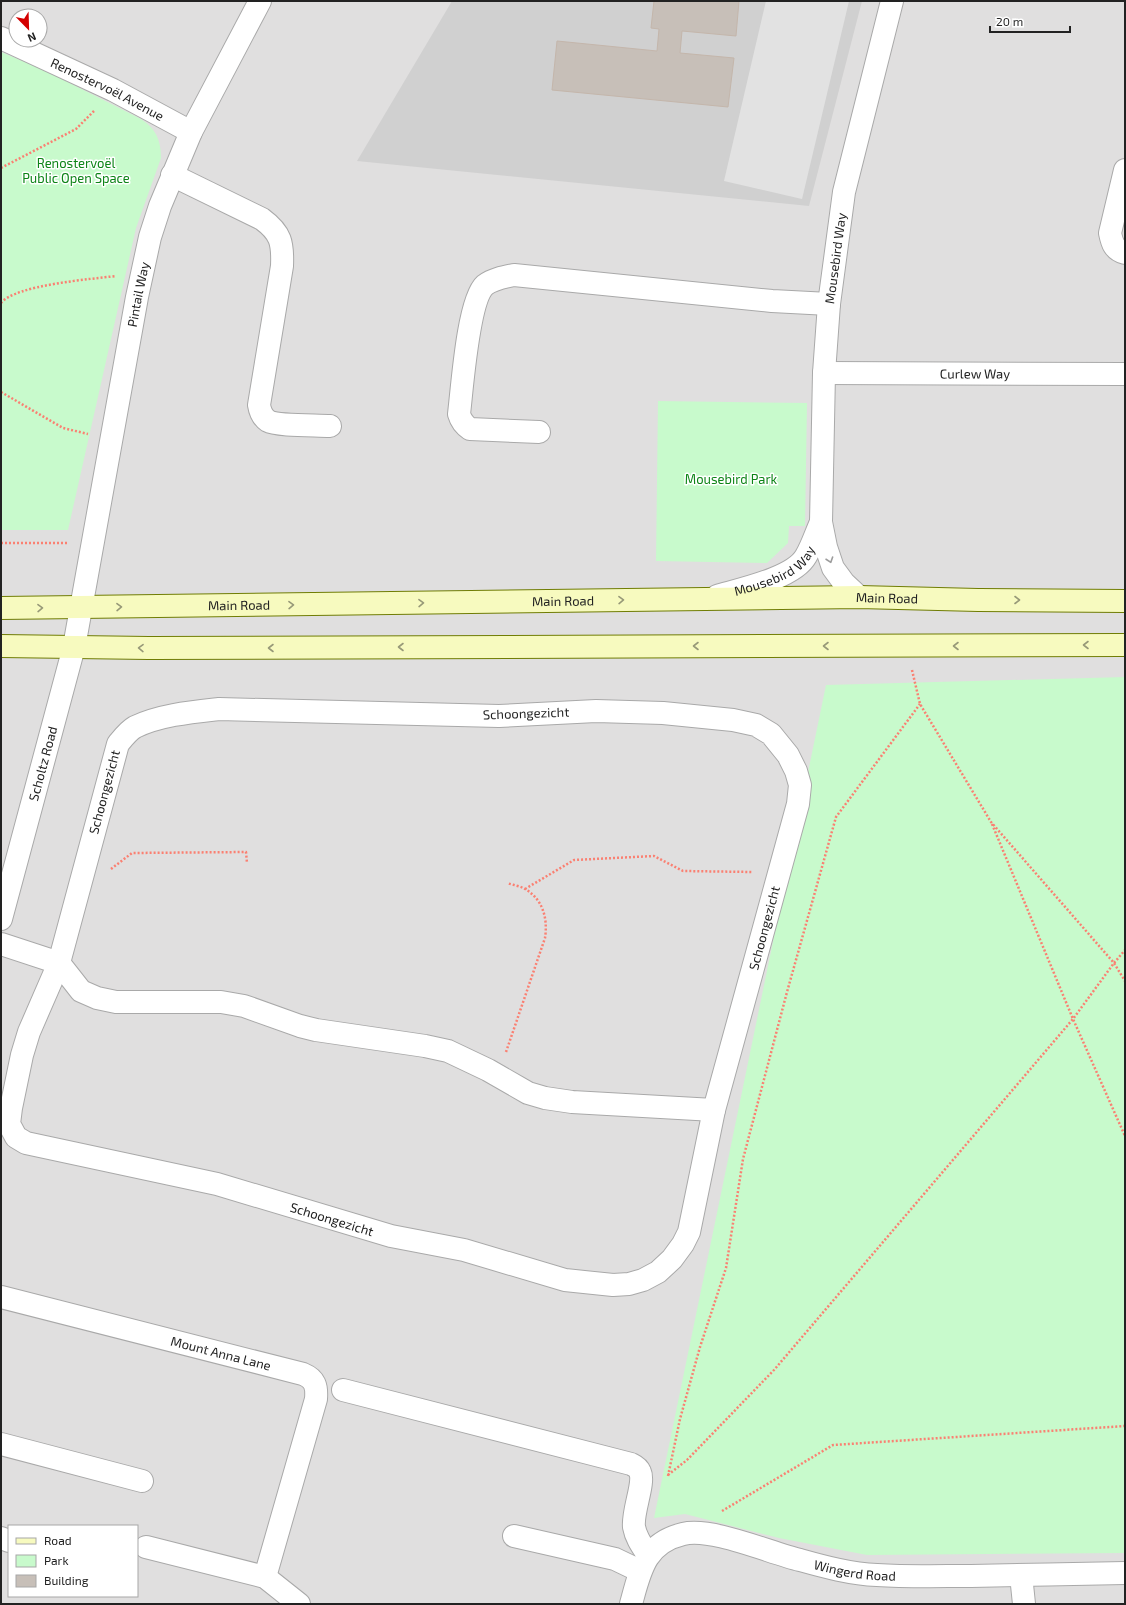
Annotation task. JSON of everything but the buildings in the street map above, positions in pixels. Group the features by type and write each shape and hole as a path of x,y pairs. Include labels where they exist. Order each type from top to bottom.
{"main road":[{"name":"Main Road","path":"1,608 859,597 1125,601"},
{"path":"1,646 172,648 1125,645"}],"street":[{"name":"Pintail Way","path":"80,608 150,237 172,175 191,132 260,1"},
{"name":"Mousebird Way","path":"859,597 844,583 833,568 826,547 821,522 824,373 829,304 844,192 892,1"},
{"name":"Renostervoël Avenue","path":"1,38 113,90 191,132"},
{"path":"1125,170 1110,233 1115,248 1125,253"},
{"path":"172,175 262,219 274,228 280,238 283,249 282,266 259,405 260,412 268,421 276,423 330,426"},
{"path":"539,432 470,429 464,426 460,419 459,414 464,372 476,300 484,286 497,279 514,275 772,301 829,304"},
{"name":"Curlew Way","path":"824,373 1125,374"},
{"name":"Mousebird Way","path":"708,599 794,570 806,557 821,522"},
{"name":"Scholtz Road","path":"1,919 10,851 74,647 80,608"},
{"name":"Schoongezicht","path":"219,709 499,716 596,711 663,713 733,720 756,725 771,734 788,755 796,771 800,785 798,804 779,873 714,1110 688,1232 683,1244 672,1259 658,1272 642,1280 629,1284 613,1285 565,1280 464,1250 390,1236 217,1184 26,1143 20,1141 11,1131 9,1124 11,1108 20,1062 50,960 84,869 118,744 124,735 135,727 185,713 219,709"},
{"path":"1,944 50,960 81,991 97,998 116,1002 221,1002 244,1006 300,1026 316,1030 425,1046 448,1051 468,1059 528,1093 545,1098 572,1102 714,1110"},
{"name":"Mount Anna Lane","path":"1,1297 309,1377 314,1382 316,1387 316,1399 265,1577"},
{"path":"343,1390 637,1467 641,1478 634,1517 634,1526 644,1563 631,1604"},
{"path":"1,1444 142,1481"},
{"name":"Wingerd Road","path":"644,1563 657,1546 670,1538 685,1533 702,1533 731,1539 798,1560 840,1571 876,1575 1125,1573"},
{"path":"514,1536 615,1559 644,1563"},
{"path":"146,1547 265,1577 298,1604"},
{"path":"1021,1575 1024,1604"}],"path":[{"path":"1,168 76,129 113,90"},
{"path":"1,302 19,292 77,280 142,273"},
{"path":"1,392 63,428 112,440"},
{"path":"1,543 92,543"},
{"path":"908,646 920,704 991,822 1073,1020 1125,1136"},
{"path":"667,1482 680,1419 700,1347 726,1268 743,1159 787,992 836,817 920,704"},
{"path":"991,822 1114,963 1125,981"},
{"path":"84,869 104,874 132,853 246,852 247,863"},
{"path":"525,890 574,860 654,856 683,871 779,873"},
{"path":"498,1076 545,938 547,926 544,912 538,900 525,890 507,883"},
{"path":"668,1475 687,1460 774,1370 1073,1020 1125,950"},
{"path":"719,1513 834,1445 1125,1426"}],"shaded area":[{"path":"1,1 1125,1 1125,1604 1,1604"},
{"path":"452,1 862,1 809,206 357,161"},
{"path":"766,1 849,1 802,199 724,181"}],"green space":[{"name":"Renostervoël Public Open Space","path":"1,52 44,70 141,119 154,131 159,140 160,146 161,158 136,228 68,530 1,530"},
{"name":"Mousebird Park","path":"658,401 807,403 805,526 789,526 788,543 767,563 656,561"},
{"path":"1125,677 1125,1553 867,1555 779,1538 685,1514 654,1518 826,685"}]}
